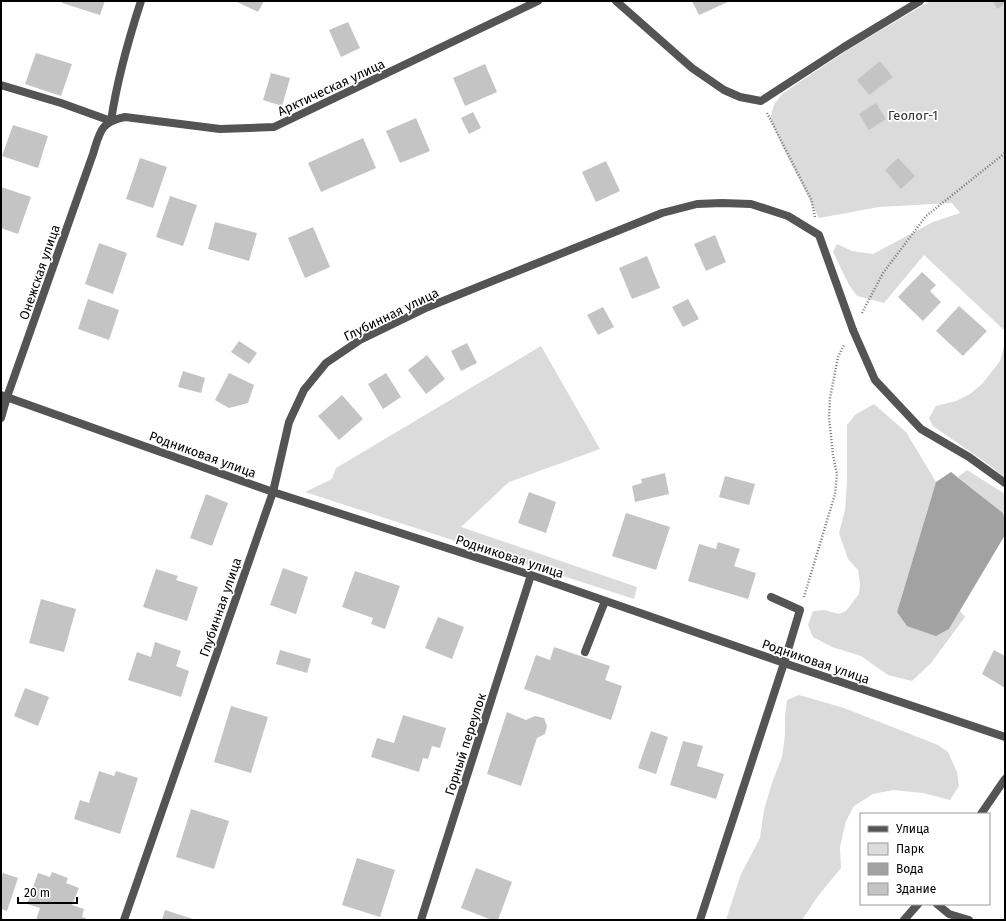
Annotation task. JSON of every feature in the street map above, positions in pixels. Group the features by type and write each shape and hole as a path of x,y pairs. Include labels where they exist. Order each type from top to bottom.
{"street":[{"path":"1,85 111,121 115,96 126,50 141,1"},
{"name":"Арктическая улица","path":"111,121 125,117 220,129 274,127 538,1"},
{"path":"616,1 692,68 717,86 740,97 760,101 844,47 920,1"},
{"name":"Онежская улица","path":"1,418 4,396 99,135 106,124 111,121"},
{"name":"Глубинная улица","path":"124,920 273,492 289,422 304,390 326,363 360,340 428,307 662,212 697,204 722,202 751,204 788,216 819,235"},
{"path":"819,235 853,330 875,380 921,429 969,457 1005,483"},
{"name":"Родниковая улица","path":"4,396 273,492 531,575 784,663 1005,737"},
{"name":"Горный переулок","path":"421,920 531,575"},
{"path":"700,920 800,610 771,597"},
{"path":"586,652 605,601"},
{"path":"982,813 1005,779"},
{"path":"904,920 917,905"},
{"path":"938,905 949,914 969,920"}],"path":[{"path":"760,101 811,199 819,235"},
{"path":"800,610 835,494 837,474 833,455 829,417 830,398 838,357 883,273 926,216 1005,152"}],"green space":[{"name":"Геолог-1","path":"930,1 1005,1 1005,331 924,255 884,303 857,296 849,285 833,252 837,244 852,251 873,254 933,222 960,213 952,203 879,207 819,218 784,150 770,119 774,105 782,94 846,51"},
{"path":"1005,343 1005,478 988,464 933,426 929,418 936,406 956,401 970,394 982,384 1000,361"},
{"path":"541,346 600,449 509,482 461,527 637,587 634,599 305,492 332,479 336,468"},
{"path":"874,404 906,432 936,482 897,612 949,629 960,611 965,617 931,663 912,681 888,675 861,656 832,647 813,637 808,625 813,611 824,610 839,614 846,611 859,594 860,584 858,570 848,559 839,533 845,510 847,481 847,425 855,415"},
{"path":"967,470 1005,494 1005,521 1003,513 958,477"},
{"path":"799,695 844,708 938,745 948,752 957,772 959,786 950,800 923,793 893,790 873,794 854,806 846,821 840,847 841,868 818,896 802,920 726,920 741,874 760,838 764,810 782,757 787,700"}],"water":[{"path":"951,472 1003,513 1005,521 1005,535 949,629 936,636 907,626 897,612 936,482"}],"building":[{"path":"63,1 105,1 100,15 62,3"},
{"path":"235,1 264,1 258,12"},
{"path":"692,1 730,1 699,15"},
{"path":"993,1 1005,1 1005,4 997,9"},
{"path":"348,22 360,48 341,57 329,30"},
{"path":"36,53 72,64 61,96 25,84"},
{"path":"880,61 893,77 869,95 857,80"},
{"path":"485,64 497,92 465,106 453,78"},
{"path":"271,73 290,78 282,106 263,100"},
{"path":"876,103 886,119 869,130 859,114"},
{"path":"473,112 481,128 469,134 461,118"},
{"path":"416,118 430,151 400,163 386,131"},
{"path":"13,125 48,136 38,168 2,156"},
{"path":"363,138 376,168 321,192 308,163"},
{"path":"140,158 167,167 153,208 126,199"},
{"path":"898,158 915,176 901,189 885,170"},
{"path":"606,161 620,191 596,202 582,172"},
{"path":"1,187 31,197 18,234 1,228"},
{"path":"170,196 197,205 183,246 156,237"},
{"path":"215,222 257,233 249,261 208,249"},
{"path":"313,227 330,267 305,278 288,238"},
{"path":"715,235 726,262 706,271 694,244"},
{"path":"99,243 127,253 113,294 85,284"},
{"path":"647,256 660,288 632,299 619,268"},
{"path":"922,272 936,285 930,291 941,302 923,321 898,297"},
{"path":"88,299 119,310 109,340 78,329"},
{"path":"688,299 699,319 683,327 672,307"},
{"path":"959,306 987,331 963,356 936,331"},
{"path":"603,307 614,327 598,335 587,315"},
{"path":"239,341 257,353 249,364 231,352"},
{"path":"467,343 477,363 461,371 451,351"},
{"path":"427,355 445,379 426,394 408,370"},
{"path":"183,371 205,378 201,393 178,387"},
{"path":"229,373 254,385 248,403 229,408 215,400"},
{"path":"386,373 401,397 383,409 368,384"},
{"path":"342,395 363,419 339,440 318,416"},
{"path":"665,473 669,494 635,502 632,486 642,483 641,479"},
{"path":"725,476 755,484 749,505 719,497"},
{"path":"529,492 556,502 546,533 518,523"},
{"path":"206,494 228,503 212,546 190,538"},
{"path":"626,513 670,527 656,570 612,556"},
{"path":"718,542 740,549 734,566 756,573 748,599 688,581 699,544 716,549"},
{"path":"283,568 308,577 296,614 270,605"},
{"path":"156,569 178,576 176,580 198,587 187,621 143,607"},
{"path":"355,571 400,586 385,629 371,624 373,618 342,607"},
{"path":"41,599 76,609 64,652 29,643"},
{"path":"438,617 464,627 452,659 425,648"},
{"path":"155,642 181,651 176,666 189,671 181,697 128,680 137,652 151,657"},
{"path":"554,647 610,666 605,680 622,686 611,720 524,689 536,655 550,660"},
{"path":"280,650 311,659 307,673 276,664"},
{"path":"994,650 1005,656 1005,688 982,674"},
{"path":"25,688 49,697 38,726 14,716"},
{"path":"231,706 268,717 251,773 214,762"},
{"path":"507,712 526,720 535,716 544,718 547,726 545,734 537,738 521,786 487,774"},
{"path":"403,715 446,728 440,748 432,746 428,759 423,758 419,772 371,757 377,738 394,743"},
{"path":"651,731 668,737 656,774 638,768"},
{"path":"683,741 703,746 697,766 724,774 716,799 670,785"},
{"path":"99,771 114,776 116,771 138,778 120,834 74,819 80,800 89,803"},
{"path":"191,809 229,821 214,869 176,857"},
{"path":"357,858 395,870 380,917 342,905"},
{"path":"476,868 512,882 498,920 492,920 461,908"},
{"path":"52,872 68,878 66,883 79,888 72,905 84,909 82,917 90,920 36,920 40,908 27,904 38,873 50,877"},
{"path":"3,873 18,878 7,911 1,909 1,878"},
{"path":"165,910 196,920 162,920"}]}
